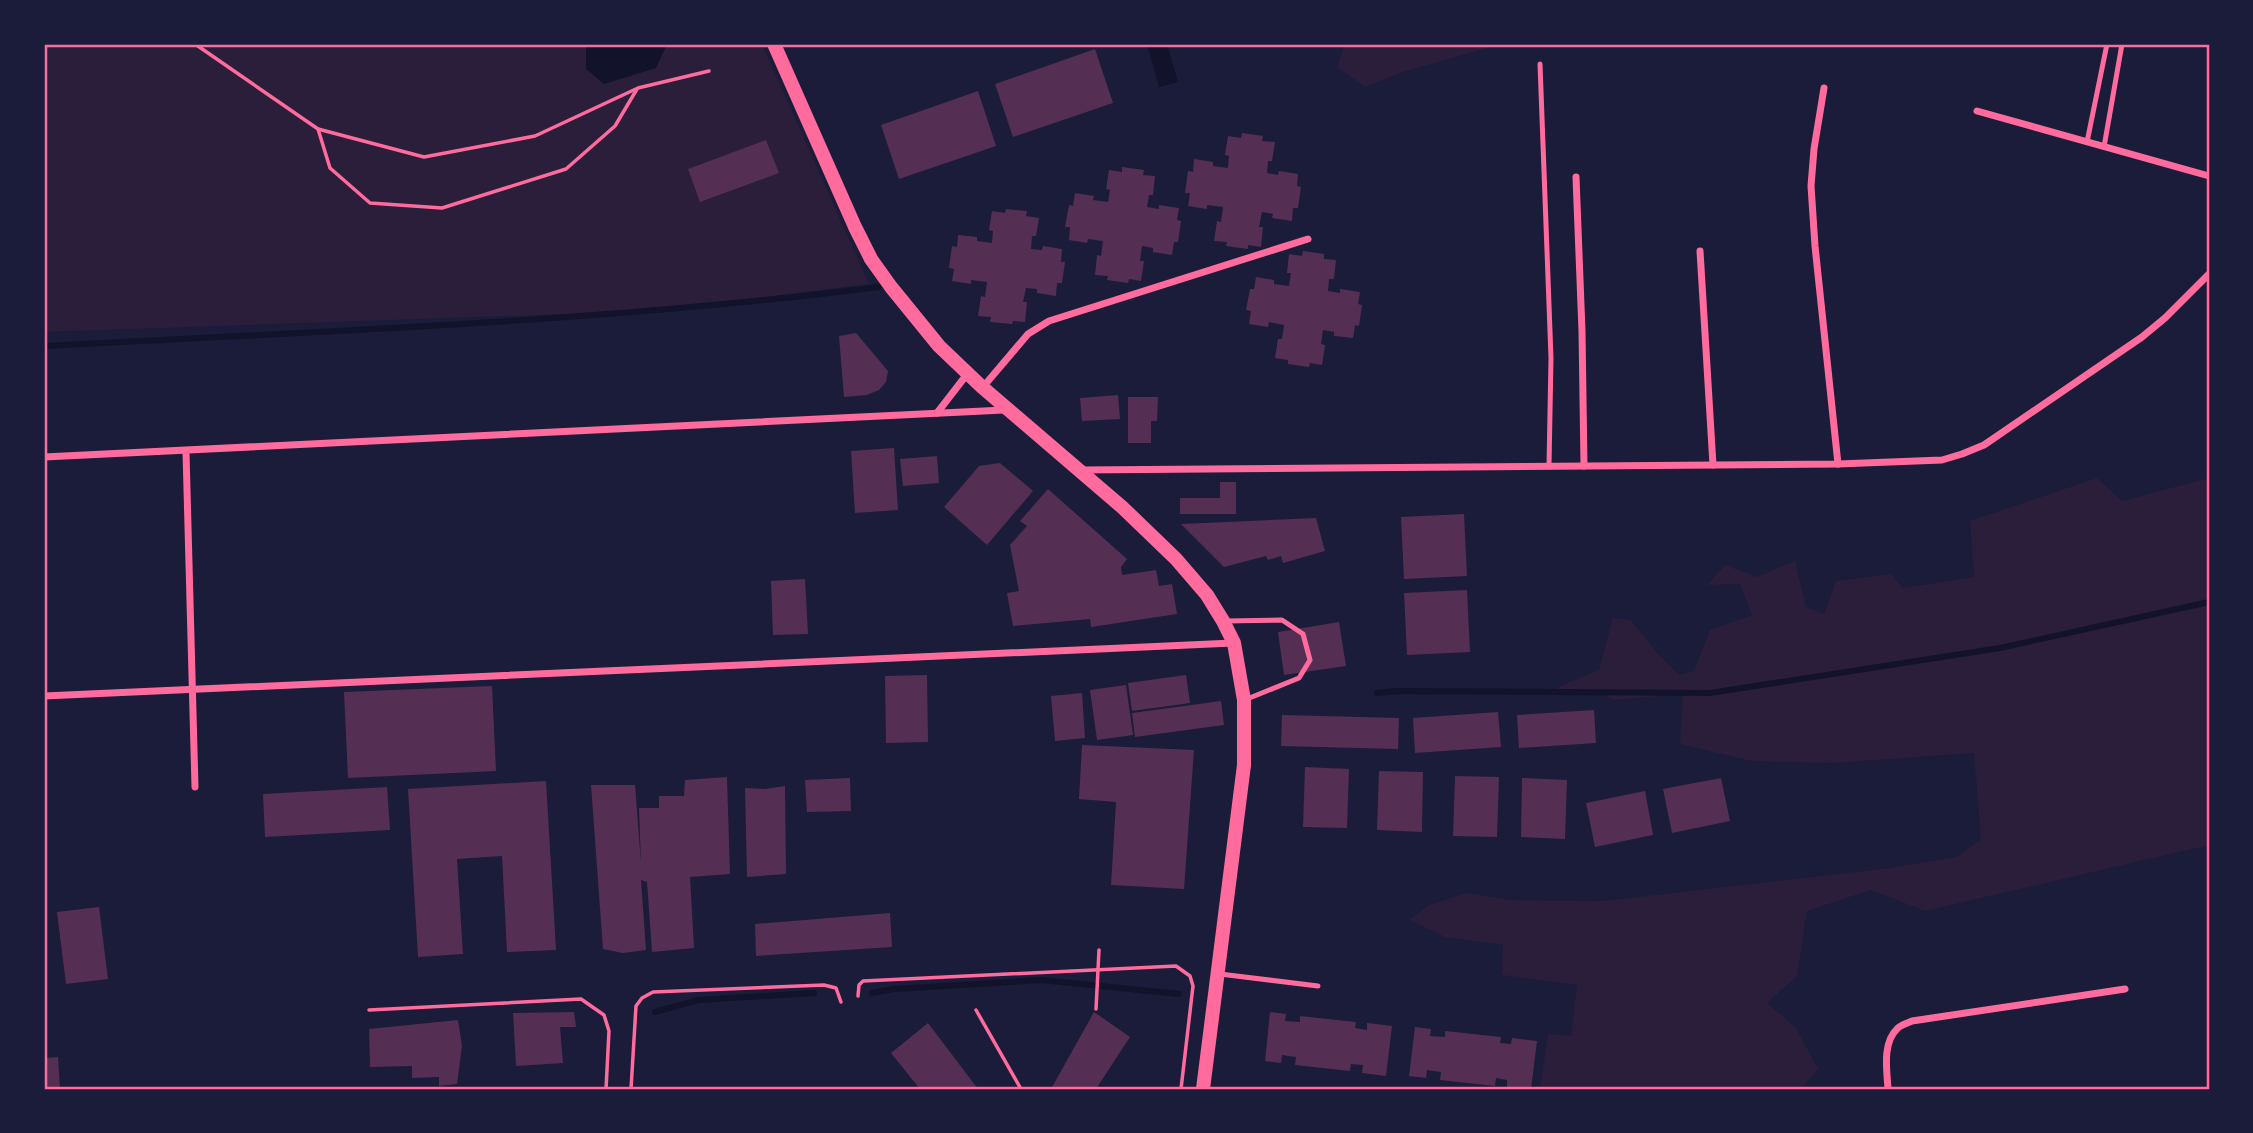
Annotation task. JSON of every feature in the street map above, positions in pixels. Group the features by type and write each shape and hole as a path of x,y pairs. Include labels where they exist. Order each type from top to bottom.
{"main road":[{"path":"774,44 871,259 891,287 939,346 1006,410 1122,507 1176,559 1206,595 1234,643 1244,700 1242,795 1216,973 1203,1089"}],"street":[{"path":"1824,88 1811,186 1838,464"},
{"path":"1977,111 2209,176"},
{"path":"1576,177 1584,466"},
{"path":"982,387 1028,334 1049,321 1308,239"},
{"path":"1700,251 1713,465"},
{"path":"1079,470 1838,464 1942,460 1984,445 2142,337 2209,274"},
{"path":"937,413 968,373"},
{"path":"44,457 1006,410"},
{"path":"186,452 195,787"},
{"path":"44,696 1234,643"},
{"path":"1888,1089 1886,1063 1889,1042 1897,1028 1912,1021 2125,989"}],"lane":[{"path":"2087,142 2108,44"},
{"path":"2104,146 2122,44"},
{"path":"1540,64 1551,358 1549,466"},
{"path":"1223,621 1282,620 1304,634 1310,660 1299,678 1244,700"},
{"path":"1216,973 1318,986"}],"path":[{"path":"195,44 318,129 424,157 534,136 638,88 709,71"},
{"path":"318,129 330,168 370,203 442,208 566,169 615,126 638,88"},
{"path":"1096,1009 1099,950"},
{"path":"858,996 858,989 863,981 1176,966 1190,976 1193,986 1181,1089"},
{"path":"631,1089 636,1006 642,998 653,992 824,985 836,988 841,1002"},
{"path":"369,1010 582,999 604,1015 609,1031 606,1089"},
{"path":"976,1010 1021,1089"}],"shaded area":[{"path":"44,44 762,44 869,284 650,311 44,332"},
{"path":"586,44 667,44 656,68 604,84 586,69"},
{"path":"1147,44 1167,44 1178,82 1159,87"},
{"path":"1345,44 1501,44 1403,72 1365,87 1337,67"},
{"path":"2097,478 2122,501 2209,478 2209,845 1925,911 1871,890 1807,911 1797,976 1767,1003 1796,1028 1818,1069 1801,1089 1540,1089 1548,1034 1571,1036 1577,985 1502,975 1503,945 1445,937 1410,920 1429,905 1467,893 1511,900 1603,901 1882,869 1957,857 1981,839 1974,753 1834,763 1752,761 1680,744 1683,694 1613,700 1603,694 1560,695 1558,687 1599,670 1613,618 1631,620 1657,653 1679,675 1694,671 1710,630 1752,615 1740,584 1707,585 1725,565 1757,577 1795,561 1806,607 1824,614 1836,581 1891,574 1903,588 1974,577 1970,521"}],"building":[{"path":"1095,49 1113,103 1013,137 995,84"},
{"path":"978,91 996,146 899,179 881,125"},
{"path":"1242,133 1263,136 1262,141 1275,142 1267,173 1278,175 1279,171 1298,174 1297,186 1301,187 1298,208 1293,208 1292,221 1272,218 1273,214 1262,212 1259,227 1263,227 1261,247 1248,245 1248,249 1226,246 1227,242 1214,241 1217,221 1221,222 1223,207 1207,205 1207,209 1188,206 1190,193 1185,193 1188,171 1193,172 1194,159 1228,168 1229,156 1225,155 1228,136 1241,138"},
{"path":"766,140 779,173 700,202 688,169"},
{"path":"1122,167 1144,170 1143,175 1155,176 1153,195 1149,195 1147,207 1159,209 1159,205 1179,208 1177,220 1181,221 1178,242 1174,242 1172,255 1153,252 1153,248 1142,246 1140,261 1144,261 1141,281 1129,279 1128,283 1095,275 1097,255 1101,256 1103,241 1088,239 1087,243 1069,240 1070,227 1065,227 1069,205 1073,206 1075,193 1094,196 1093,200 1108,202 1110,190 1106,189 1109,170 1122,172"},
{"path":"1006,209 1027,211 1026,216 1039,218 1036,236 1032,236 1031,249 1042,250 1043,246 1062,249 1061,262 1065,262 1062,283 1057,283 1056,296 1026,288 1023,302 1027,302 1025,322 1013,321 1012,324 990,322 991,317 978,316 981,296 985,297 987,282 971,280 971,284 952,281 954,269 949,268 952,246 957,247 958,235 977,237 977,241 992,243 993,231 989,230 992,211 1005,213"},
{"path":"1303,251 1324,254 1324,259 1336,260 1334,279 1329,279 1328,291 1340,293 1340,289 1360,292 1358,304 1362,305 1359,326 1355,325 1353,338 1334,336 1334,332 1323,330 1321,344 1325,345 1322,365 1310,363 1309,367 1288,364 1288,360 1275,358 1278,339 1282,339 1284,325 1269,322 1268,327 1249,324 1251,311 1246,310 1250,289 1254,289 1256,277 1289,286 1289,254 1302,256"},
{"path":"856,333 888,371 886,382 879,390 867,395 844,397 839,336"},
{"path":"1118,395 1120,419 1082,421 1080,398"},
{"path":"1128,397 1158,397 1157,421 1151,421 1151,443 1128,443"},
{"path":"894,448 898,510 855,513 851,451"},
{"path":"937,456 939,483 903,486 900,459"},
{"path":"1000,463 1033,491 987,545 944,507 979,466"},
{"path":"1220,482 1236,482 1236,514 1180,514 1180,498 1220,498"},
{"path":"1048,489 1127,559 1121,567 1122,575 1156,570 1159,586 1172,584 1177,614 1091,627 1090,619 1013,626 1007,593 1019,591 1010,545 1027,526 1020,521"},
{"path":"1464,514 1467,576 1404,579 1401,517"},
{"path":"1316,518 1325,551 1283,563 1281,556 1268,560 1266,556 1224,567 1181,524"},
{"path":"805,579 808,634 773,635 771,581"},
{"path":"1467,590 1470,652 1407,655 1404,593"},
{"path":"1339,622 1346,666 1284,675 1278,632"},
{"path":"927,675 928,742 886,743 885,676"},
{"path":"1186,675 1190,703 1132,711 1128,683"},
{"path":"1126,685 1133,735 1097,740 1090,690"},
{"path":"492,686 496,771 348,778 344,692"},
{"path":"1082,693 1085,738 1055,741 1051,696"},
{"path":"1221,701 1224,725 1135,737 1132,713"},
{"path":"1594,710 1596,743 1519,748 1517,715"},
{"path":"1498,712 1501,747 1415,753 1413,718"},
{"path":"1282,715 1399,718 1398,749 1281,746"},
{"path":"1082,745 1194,750 1184,889 1111,885 1116,802 1079,799"},
{"path":"1305,767 1349,769 1347,828 1303,827"},
{"path":"1379,771 1423,772 1422,832 1377,830"},
{"path":"1455,776 1499,777 1497,837 1453,836"},
{"path":"727,777 730,874 690,877 694,948 652,952 647,882 641,880 646,950 623,953 603,949 591,785 635,785 641,863 639,808 659,808 659,796 684,796 685,780"},
{"path":"850,778 851,811 807,812 805,780"},
{"path":"1522,778 1567,780 1565,839 1521,837"},
{"path":"1721,778 1730,821 1672,833 1663,789"},
{"path":"546,781 556,950 507,952 502,856 457,859 463,954 418,957 408,789"},
{"path":"785,786 786,874 747,877 745,788"},
{"path":"387,787 390,830 265,837 263,794"},
{"path":"1645,791 1653,835 1595,847 1586,803"},
{"path":"99,907 108,979 66,984 57,912"},
{"path":"890,913 892,947 756,956 755,924"},
{"path":"574,1012 576,1027 560,1027 563,1063 516,1066 513,1013"},
{"path":"1094,1012 1130,1037 1096,1089 1051,1089"},
{"path":"1270,1012 1286,1014 1285,1021 1300,1022 1300,1016 1356,1022 1355,1028 1367,1030 1367,1023 1392,1026 1386,1076 1362,1073 1363,1065 1351,1064 1350,1071 1295,1065 1296,1057 1282,1055 1281,1063 1265,1061"},
{"path":"458,1020 462,1046 457,1084 439,1086 439,1077 412,1078 412,1066 370,1067 369,1029"},
{"path":"928,1023 978,1089 920,1089 891,1053"},
{"path":"1415,1027 1431,1029 1430,1036 1445,1037 1445,1031 1501,1037 1500,1043 1511,1044 1512,1038 1537,1041 1531,1089 1507,1088 1507,1080 1496,1078 1495,1086 1440,1080 1441,1072 1427,1070 1426,1078 1409,1076"},
{"path":"58,1057 60,1089 44,1089 44,1058"}],"waterway":[{"path":"44,346 566,317 879,287"},
{"path":"1377,693 1710,693 2000,648 2209,602"},
{"path":"872,993 894,989 1042,980 1179,994"},
{"path":"655,1012 698,1000 814,993"}]}
